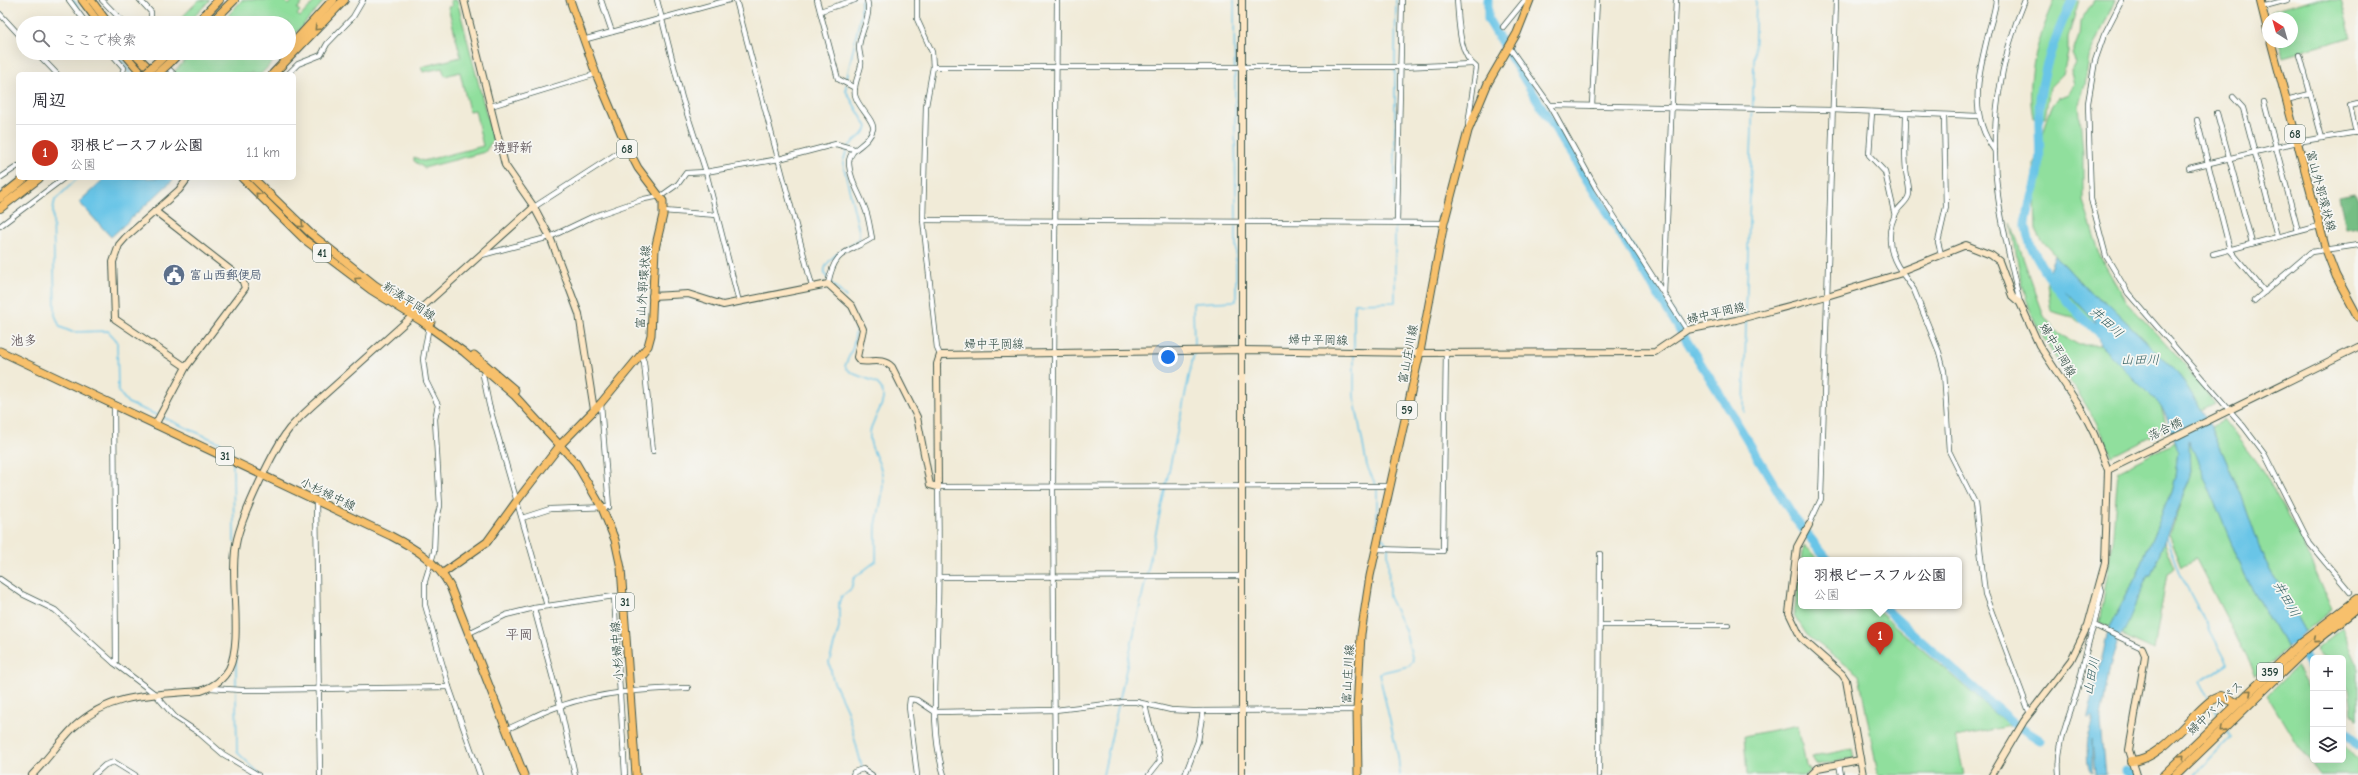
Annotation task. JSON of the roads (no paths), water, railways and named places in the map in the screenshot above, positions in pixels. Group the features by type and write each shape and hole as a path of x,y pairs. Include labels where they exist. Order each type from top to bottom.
{"highway":[{"path":"204,16 219,0"},
{"path":"216,16 230,0"},
{"path":"217,16 234,0"},
{"path":"296,40 333,0"},
{"path":"296,50 344,0"},
{"path":"147,72 163,60"},
{"path":"157,72 165,60"},
{"path":"268,72 279,60"},
{"path":"275,72 286,60"},
{"path":"0,198 22,180"},
{"path":"0,208 36,180"},
{"name":"婦中バイパス","path":"2178,773 2358,599"},
{"name":"婦中バイパス","path":"2164,775 2302,642 2345,612 2358,607"},
{"path":"2133,764 2163,746 2212,700 2221,696 2237,703"},
{"path":"2200,739 2226,709 2224,701 2212,700"}],"main road":[{"path":"82,0 93,16"},
{"path":"91,0 103,16"},
{"name":"富山外郭環状線","path":"561,444 594,410 648,346 651,335 655,249 663,211 660,196 638,168 627,147 596,74 570,0"},
{"name":"富山庄川線","path":"1358,775 1357,710 1361,634 1370,576 1420,352 1444,223 1468,131 1488,83 1505,56 1530,0"},
{"name":"富山外郭環状線","path":"2273,48 2326,250 2336,276 2358,317"},
{"path":"131,60 142,72"},
{"path":"141,60 154,72"},
{"name":"新湊平岡線","path":"244,180 305,240 361,283 415,314 485,370 514,395 557,442 561,444"},
{"name":"新湊平岡線","path":"255,180 310,233 415,314 501,376 560,438 561,444"},
{"name":"小杉婦中線","path":"0,351 155,425 264,474 316,501 417,549 443,573 469,632 524,775"},
{"path":"443,573 487,542 561,444"},
{"name":"小杉婦中線","path":"561,444 576,463 602,508 615,540 624,596 636,775"}],"street":[{"path":"70,0 81,16"},
{"path":"102,0 117,16"},
{"path":"140,0 151,12 151,16"},
{"path":"290,72 298,64 321,55 327,44 353,17 363,0"},
{"path":"464,0 505,165 534,208 550,237 579,314 594,410"},
{"path":"602,0 612,32"},
{"path":"657,0 682,98 706,172 739,302"},
{"path":"583,40 729,0"},
{"path":"736,0 812,286"},
{"path":"817,0 838,79 855,88"},
{"path":"820,11 855,0"},
{"path":"828,284 830,273 839,257 845,250 872,238 867,212 851,173 850,154 854,149 865,144 873,128 872,123 858,104 855,88 861,65 859,49 860,39 868,18 867,0"},
{"path":"917,0 917,19 932,52 933,67 926,106 923,220 937,348 940,355 937,364 939,577 935,712 936,744 944,775"},
{"path":"1055,775 1053,487 1057,0"},
{"path":"1242,0 1241,223 1244,486 1242,576 1242,775"},
{"path":"1397,222 1402,0"},
{"path":"1457,0 1462,38 1472,64 1476,67 1468,131"},
{"path":"1502,27 1525,0"},
{"path":"1592,106 1597,0"},
{"path":"1664,294 1673,107 1676,0"},
{"path":"1836,0 1821,499 1797,547 1789,613 1801,638 1842,674 1846,680 1863,775"},
{"path":"1996,0 1995,12 1991,21 1981,66 1978,89 1978,116 1985,138 1996,151"},
{"path":"2020,303 1998,196 1996,118 2001,81 2014,26 2025,0"},
{"path":"2122,0 2104,36 2095,61 2088,103 2091,199 2106,256 2128,293 2228,411 2244,427 2265,455 2310,544 2350,592"},
{"path":"2260,3 2287,0"},
{"path":"0,14 16,31"},
{"path":"1509,47 1550,105 1596,188 1687,330"},
{"path":"2300,55 2322,138"},
{"path":"44,60 55,72"},
{"path":"117,60 124,68 124,72"},
{"path":"160,60 172,72"},
{"path":"933,67 1401,67 1472,64"},
{"path":"491,106 596,74"},
{"path":"2286,100 2310,94"},
{"path":"2233,97 2243,108 2277,236"},
{"path":"2264,102 2298,231"},
{"path":"2189,168 2297,142 2357,133 2350,106 2358,104"},
{"path":"1550,105 1832,110 1944,116 1978,116"},
{"path":"1872,112 1869,155 1885,172 1895,216"},
{"path":"1906,114 1905,168 1909,193 1907,201 1898,209 1890,229 1890,245 1896,264 1914,290 1939,352 1944,371 1949,451 1975,503 1984,594 2030,714"},
{"path":"2217,114 2252,243"},
{"path":"1941,254 1938,242 1946,207 1944,116"},
{"path":"2197,120 2230,250 2265,292"},
{"path":"479,256 550,237 592,217 644,199 660,196 678,184 686,173 706,172 779,159 836,144 854,149"},
{"path":"32,775 87,716 102,706 136,695 201,691 210,688 218,682 229,669 233,652 233,563 236,540 241,524 264,474 282,440 299,418 534,208 627,147"},
{"path":"0,178 16,167"},
{"path":"0,226 61,180"},
{"path":"186,180 179,190 126,237 115,254 113,262 113,314 118,323 186,367"},
{"path":"155,211 242,279 244,284 242,293 186,367 155,425"},
{"path":"663,211 717,215"},
{"path":"923,220 1054,222 1444,223"},
{"path":"2213,254 2319,226"},
{"path":"2254,301 2311,252 2358,244"},
{"name":"婦中平岡線","path":"940,355 1054,355 1242,350 1655,352 1687,330 1827,296 1901,272 1941,254 1966,245 1991,255 1999,261 2012,296 2020,303 2039,345 2083,412 2110,469"},
{"path":"652,296 688,294 722,305 828,284 852,306 863,329 858,357 860,361 885,361 892,367 917,417 930,485 938,487 1391,486"},
{"path":"429,326 424,359 426,381 438,405 435,419 440,506 435,526 434,552 430,560 425,581 425,605 449,687 480,775"},
{"path":"2228,411 2358,347"},
{"path":"1377,549 1443,551 1446,352"},
{"path":"641,355 644,362 653,451"},
{"path":"485,370 483,375 489,405 546,606"},
{"path":"522,518 550,509 609,507 601,402"},
{"path":"114,405 116,661 114,663"},
{"name":"落合橋","path":"2110,469 2228,411"},
{"path":"1992,775 2024,721 2078,649 2088,625 2100,584 2107,537 2110,469"},
{"path":"316,501 320,775"},
{"path":"1599,775 1600,554"},
{"path":"939,577 1054,578 1242,576"},
{"path":"0,579 22,594 55,610 114,663 155,694 185,724 199,733 223,754 256,775"},
{"path":"2059,775 2058,767 2064,727 2076,694 2095,625 2102,591 2100,584"},
{"path":"614,596 626,775"},
{"path":"469,632 506,615 534,608 614,596 624,596"},
{"path":"534,608 560,705 576,775"},
{"path":"1600,625 1728,625"},
{"path":"2095,625 2142,648 2145,655 2129,750 2136,775"},
{"path":"210,688 319,690 449,687"},
{"path":"507,729 560,705 621,692 688,688"},
{"path":"917,775 909,707 910,699 917,700 935,712 1055,710 1106,703 1145,704 1171,710 1203,711 1357,710"},
{"path":"1145,704 1147,719 1158,750 1160,761 1149,775"},
{"path":"1185,775 1198,741 1203,711"},
{"path":"1810,775 1818,768 1860,760"},
{"path":"94,775 105,765 114,762 135,775"},
{"path":"1839,764 1842,775"},
{"path":"853,775 854,772 863,769 872,775"}],"water":[{"path":"103,180 173,180 111,237 79,202"},
{"name":"山田川","path":"2055,255 2092,295 2106,302 2178,373 2211,426 2243,500 2262,555 2305,632 2287,648 2245,576 2189,440 2190,478 2151,574 2148,574 2124,632 2117,643 2110,665 2100,724 2105,775 2095,775 2092,739 2092,773 2089,768 2087,758 2088,738 2093,717 2089,719 2088,717 2109,627 2136,577 2171,492 2175,477 2178,451 2170,424 2161,406 2100,345 2094,320 2071,296 2046,277"}],"waterway":[{"path":"73,0 85,16"},
{"path":"846,81 861,14 861,0"},
{"path":"1234,0 1236,220"},
{"path":"1395,65 1396,0"},
{"path":"1488,0 1488,19 1502,43 1719,393 1795,519 1826,557"},
{"path":"1746,316 1756,0"},
{"name":"井田川","path":"2072,0 2060,26 2050,54 2043,81 2039,110 2039,168 2027,214 2026,227 2029,241 2036,257 2057,288 2082,317 2106,339"},
{"path":"120,60 129,72"},
{"path":"1395,69 1395,203"},
{"path":"846,85 846,91 867,127 865,132 849,146"},
{"path":"828,279 825,273 829,261 859,238 859,231 843,163 847,149"},
{"path":"76,180 55,200 53,209 55,315 60,327 72,332 108,331 117,341 118,391 128,403 159,416"},
{"path":"1354,351 1354,303 1395,302 1395,223"},
{"path":"1194,349 1193,303 1236,301 1236,224"},
{"path":"830,282 846,297"},
{"path":"1744,412 1746,320"},
{"path":"857,324 853,347 845,366 854,374 876,383 881,387 883,393 882,403 870,433 872,448 881,469 883,487 876,525 876,561 854,578 851,589 841,597 839,603 839,628 829,662 833,680 847,710 862,767"},
{"path":"1147,574 1194,353"},
{"path":"1354,354 1354,396 1367,466 1377,488 1377,529"},
{"path":"162,417 232,448 233,458"},
{"path":"233,463 234,542"},
{"path":"1382,537 1388,546 1389,597 1405,630 1413,661 1409,666 1379,673 1398,756 1400,775"},
{"path":"2167,537 2182,578 2228,664 2200,682 2209,699"},
{"path":"1103,775 1146,578"},
{"path":"1885,609 2013,723 2040,740"},
{"name":"井田川","path":"2289,630 2310,666"},
{"path":"236,657 236,688"},
{"path":"236,691 237,752 261,775"},
{"path":"2212,704 2220,718"},
{"path":"2195,775 2231,738 2227,730"},
{"name":"井田川","path":"2346,731 2358,745"},
{"name":"山田川","path":"2126,771 2138,775"}],"place":[{"name":"富山西郵便局","path":"174,275"},
{"name":"羽根ピースフル公園","path":"1880,655"}],"district":[{"name":"境野新","path":"513,147"},
{"name":"池多","path":"24,340"},
{"name":"平岡","path":"519,634"}]}
